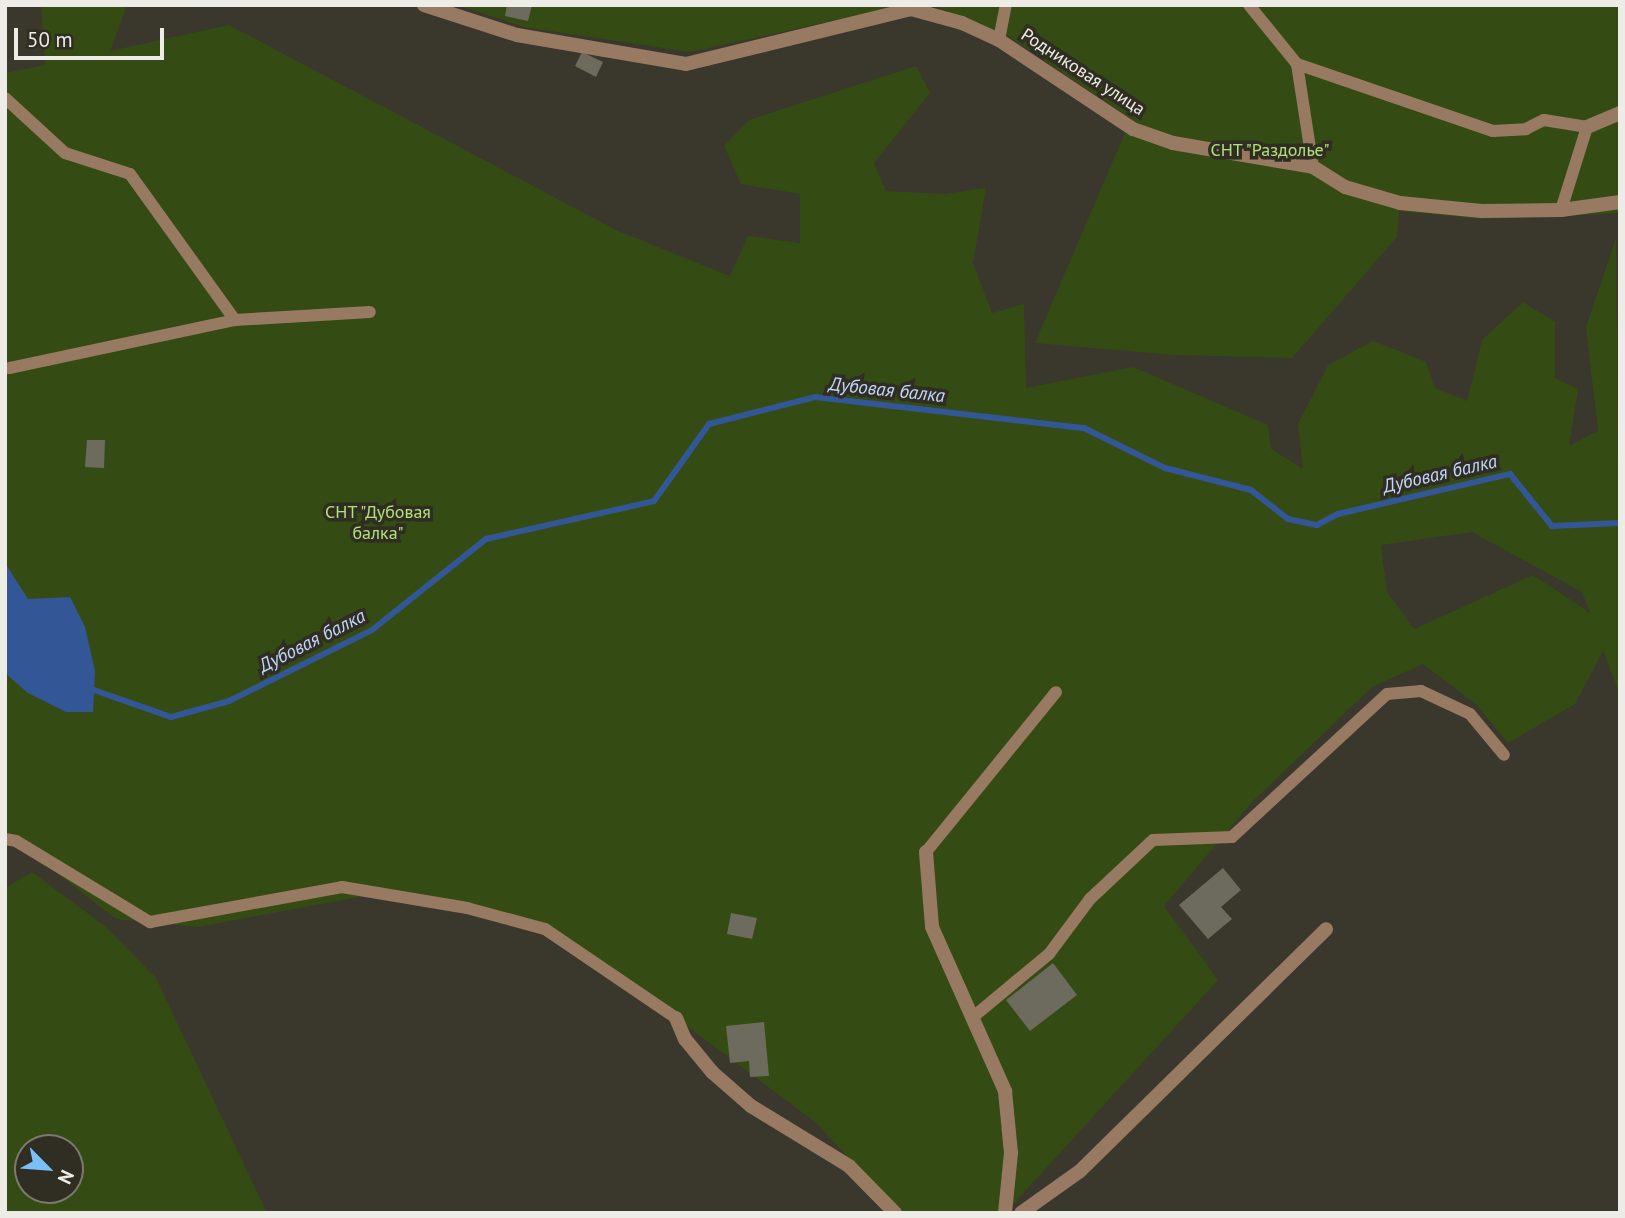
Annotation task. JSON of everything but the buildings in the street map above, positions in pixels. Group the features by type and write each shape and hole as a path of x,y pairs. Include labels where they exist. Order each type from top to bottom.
{"street":[{"name":"Родниковая улица","path":"424,5 517,36 686,64 911,9 962,23 999,40 1133,129 1173,143 1313,167 1345,187 1400,203 1482,211 1561,210 1620,202"},
{"path":"1587,127 1620,113"},
{"path":"926,852 932,927 1004,1091 1011,1153 1005,1213"},
{"path":"1021,1213 1080,1171 1326,929"},
{"path":"676,1018 685,1039 712,1072 751,1106 849,1166 895,1213"}],"lane":[{"path":"999,40 1006,5"},
{"path":"1249,5 1297,64 1313,167"},
{"path":"1297,64 1493,131 1526,129 1544,120 1587,127 1561,210"},
{"path":"5,98 65,153 130,174 235,320"},
{"path":"9,368 235,320 370,312"},
{"path":"973,1017 1049,954 1090,899 1153,840 1232,837 1387,694 1421,691 1470,714 1504,755"},
{"path":"926,852 1056,692"},
{"path":"5,839 16,841 150,922 342,887 493,915 545,929 676,1018"}],"green space":[{"name":"СНТ \"Дубовая балка\"","path":"41,5 127,5 110,51 229,25 618,231 730,276 748,236 800,243 800,194 741,184 724,146 749,120 916,66 930,93 874,163 886,191 944,194 986,188 973,263 992,313 1024,304 1026,388 1133,367 1268,425 1271,449 1303,469 1298,424 1328,365 1373,341 1426,362 1435,388 1467,401 1482,340 1523,302 1555,322 1555,378 1578,389 1569,446 1598,431 1586,327 1616,238 1620,695 1603,651 1575,704 1508,743 1477,705 1423,664 1372,687 1251,803 1164,906 1218,980 1005,1213 901,1213 815,1122 676,1018 528,918 375,894 198,927 116,919 5,833 5,73 45,65","holes":["1472,532 1582,592 1590,613 1533,575 1414,629 1387,592 1381,545"]},
{"path":"457,5 906,5 690,52 524,27"},
{"name":"СНТ \"Раздолье\"","path":"932,5 1620,5 1620,213 1481,219 1399,211 1397,237 1292,358 1174,355 1035,343 1131,119 1008,36"},
{"path":"32,872 106,927 156,978 267,1213 5,1213 5,888"}],"water":[{"path":"5,563 28,599 70,597 85,627 95,671 93,712 66,712 28,693 5,673"}],"waterway":[{"name":"Дубовая балка","path":"91,689 171,717 229,701 372,630 486,539 654,501 709,424 815,397 1084,428 1165,468 1251,490 1288,519 1317,525 1338,514 1510,474 1552,526 1620,523"}]}
